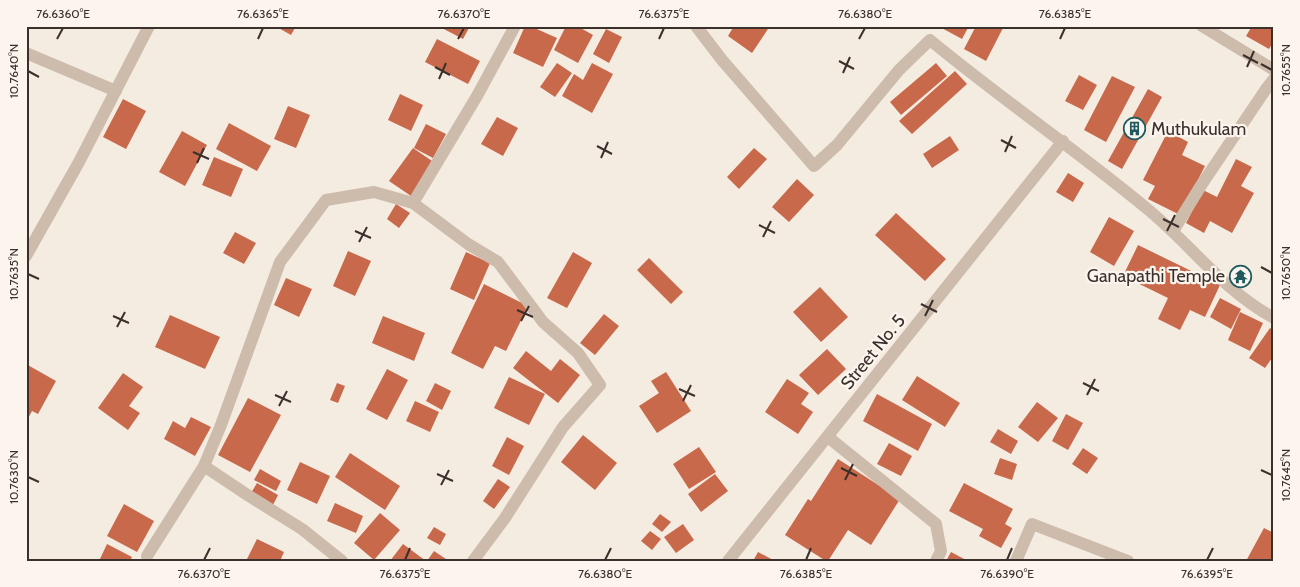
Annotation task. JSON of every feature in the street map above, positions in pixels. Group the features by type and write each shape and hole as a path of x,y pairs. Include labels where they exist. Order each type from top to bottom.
{"street":[{"path":"26,256 80,162 148,26"},
{"path":"413,204 516,26"},
{"path":"696,26 722,60 814,166 837,146 899,70 930,40 977,79 1063,141 1174,231 1228,287 1240,297 1274,318"},
{"path":"1202,26 1274,70"},
{"path":"26,53 116,91"},
{"path":"1174,231 1202,184 1274,80"},
{"name":"Street No. 5","path":"728,561 1063,141"},
{"path":"147,556 204,466 221,425 280,262 326,200 374,192 413,204 468,244 498,262 543,322 578,353 600,385 564,427 505,518 473,561"},
{"path":"828,437 936,524 941,551 936,561"},
{"path":"204,466 302,528 342,561"},
{"path":"1016,561 1032,524 1128,561"}],"building":[{"path":"275,26 296,26 291,35"},
{"path":"438,26 470,26 463,39"},
{"path":"525,26 530,26 557,38 543,67 513,53"},
{"path":"566,26 577,26 593,35 578,63 554,50"},
{"path":"734,26 770,26 752,53 728,36"},
{"path":"938,26 969,26 962,39"},
{"path":"976,26 1004,26 986,61 964,49"},
{"path":"1252,26 1274,26 1274,41 1269,49 1246,36"},
{"path":"606,29 622,37 609,63 593,54"},
{"path":"437,39 480,61 468,84 425,62"},
{"path":"557,63 572,73 555,97 540,87"},
{"path":"592,63 613,74 592,113 562,96 574,74 583,80"},
{"path":"936,63 947,76 901,115 890,102"},
{"path":"955,71 967,84 912,134 899,121"},
{"path":"1079,75 1097,85 1083,110 1065,101"},
{"path":"1112,76 1135,87 1106,142 1084,130"},
{"name":"Muthukulam","path":"1148,89 1162,97 1122,169 1108,161"},
{"path":"400,94 423,105 411,131 388,120"},
{"path":"123,99 146,111 126,149 103,137"},
{"path":"288,106 310,115 296,148 274,139"},
{"path":"497,117 518,128 503,156 481,144"},
{"path":"229,123 271,146 257,171 216,149"},
{"path":"426,124 446,134 433,158 414,148"},
{"path":"182,131 207,145 185,186 159,172"},
{"path":"1168,131 1188,142 1182,155 1205,166 1180,215 1148,199 1155,186 1143,180"},
{"path":"950,136 959,150 932,168 923,154"},
{"path":"413,148 435,163 411,196 389,181"},
{"path":"754,148 767,159 739,189 727,177"},
{"path":"214,157 243,169 231,197 202,185"},
{"path":"1236,159 1252,167 1241,186 1254,193 1232,233 1210,221 1204,233 1186,223 1203,190 1217,197"},
{"path":"1068,173 1084,183 1073,202 1056,192"},
{"path":"797,179 814,195 789,222 772,207"},
{"path":"396,204 410,213 399,228 387,219"},
{"path":"896,213 946,259 925,281 875,235"},
{"path":"1109,217 1134,231 1114,266 1090,252"},
{"path":"235,232 256,243 244,264 223,253"},
{"path":"1138,245 1220,285 1205,317 1190,310 1180,330 1158,319 1168,298 1123,276"},
{"path":"348,251 371,261 355,296 333,286"},
{"path":"466,252 490,263 474,300 450,289"},
{"path":"573,252 592,263 567,308 547,298"},
{"path":"649,258 683,292 671,304 637,270"},
{"path":"286,278 312,289 299,317 274,305"},
{"path":"484,284 528,306 506,351 495,346 483,369 451,353"},
{"path":"820,287 848,317 821,342 793,312"},
{"path":"1220,298 1241,309 1231,329 1210,317"},
{"path":"1240,312 1263,323 1250,351 1228,340"},
{"path":"604,314 619,326 595,355 580,343"},
{"path":"170,315 220,337 205,369 155,347"},
{"path":"383,316 425,333 414,361 372,343"},
{"path":"1270,328 1274,331 1274,355 1265,368 1249,358"},
{"path":"827,349 846,369 818,395 799,375"},
{"path":"526,351 551,371 560,359 580,375 558,403 513,368"},
{"path":"26,364 56,381 38,414 32,411 26,422"},
{"path":"387,369 408,380 387,420 366,409"},
{"path":"666,372 691,411 657,433 639,406 659,393 651,381"},
{"path":"123,373 143,387 129,406 140,413 128,430 98,408"},
{"path":"917,376 960,403 945,427 902,400"},
{"path":"509,377 545,394 529,425 494,408"},
{"path":"787,379 809,393 801,404 813,412 798,434 765,412"},
{"path":"337,383 345,386 338,403 330,400"},
{"path":"435,383 451,391 442,410 426,401"},
{"path":"877,394 932,424 918,451 863,421"},
{"path":"248,398 281,415 250,472 218,455"},
{"path":"415,401 439,412 430,432 406,421"},
{"path":"1037,402 1058,418 1038,442 1018,427"},
{"path":"1066,414 1083,423 1068,450 1052,441"},
{"path":"191,417 211,427 195,456 164,439 173,421 185,428"},
{"path":"998,429 1018,441 1011,454 990,442"},
{"path":"583,435 617,463 595,490 561,462"},
{"path":"507,437 524,446 509,475 492,466"},
{"path":"889,443 912,456 901,476 877,464"},
{"path":"699,447 716,472 689,489 673,464"},
{"path":"1083,448 1098,458 1087,474 1072,464"},
{"path":"350,453 400,486 385,510 335,477"},
{"path":"1000,458 1017,464 1012,480 994,474"},
{"path":"838,459 900,499 871,545 848,530 828,561 826,561 785,535 808,499 811,501"},
{"path":"300,462 330,476 317,504 287,490"},
{"path":"260,469 281,481 276,491 254,480"},
{"path":"715,474 728,491 701,512 688,494"},
{"path":"498,479 510,487 494,509 483,501"},
{"path":"257,483 278,495 273,505 251,493"},
{"path":"964,483 1013,509 1005,524 1012,528 1001,548 979,536 983,529 949,511"},
{"path":"335,503 363,516 356,533 327,521"},
{"path":"124,504 154,521 137,552 107,536"},
{"path":"380,513 400,530 374,560 354,543"},
{"path":"660,514 671,522 662,532 652,524"},
{"path":"683,524 694,540 676,553 664,537"},
{"path":"434,527 446,534 440,545 427,538"},
{"path":"1264,528 1274,533 1274,561 1246,561"},
{"path":"650,531 661,539 652,550 641,541"},
{"path":"257,539 284,552 280,561 246,561"},
{"path":"107,544 132,557 130,561 99,561"},
{"path":"403,544 426,561 390,561"},
{"path":"434,551 449,561 427,561"},
{"path":"758,552 775,561 753,561"},
{"path":"951,552 968,561 946,561"}],"place":[{"name":"Muthukulam","path":"1135,129"},
{"name":"Ganapathi Temple","path":"1241,276"}]}
